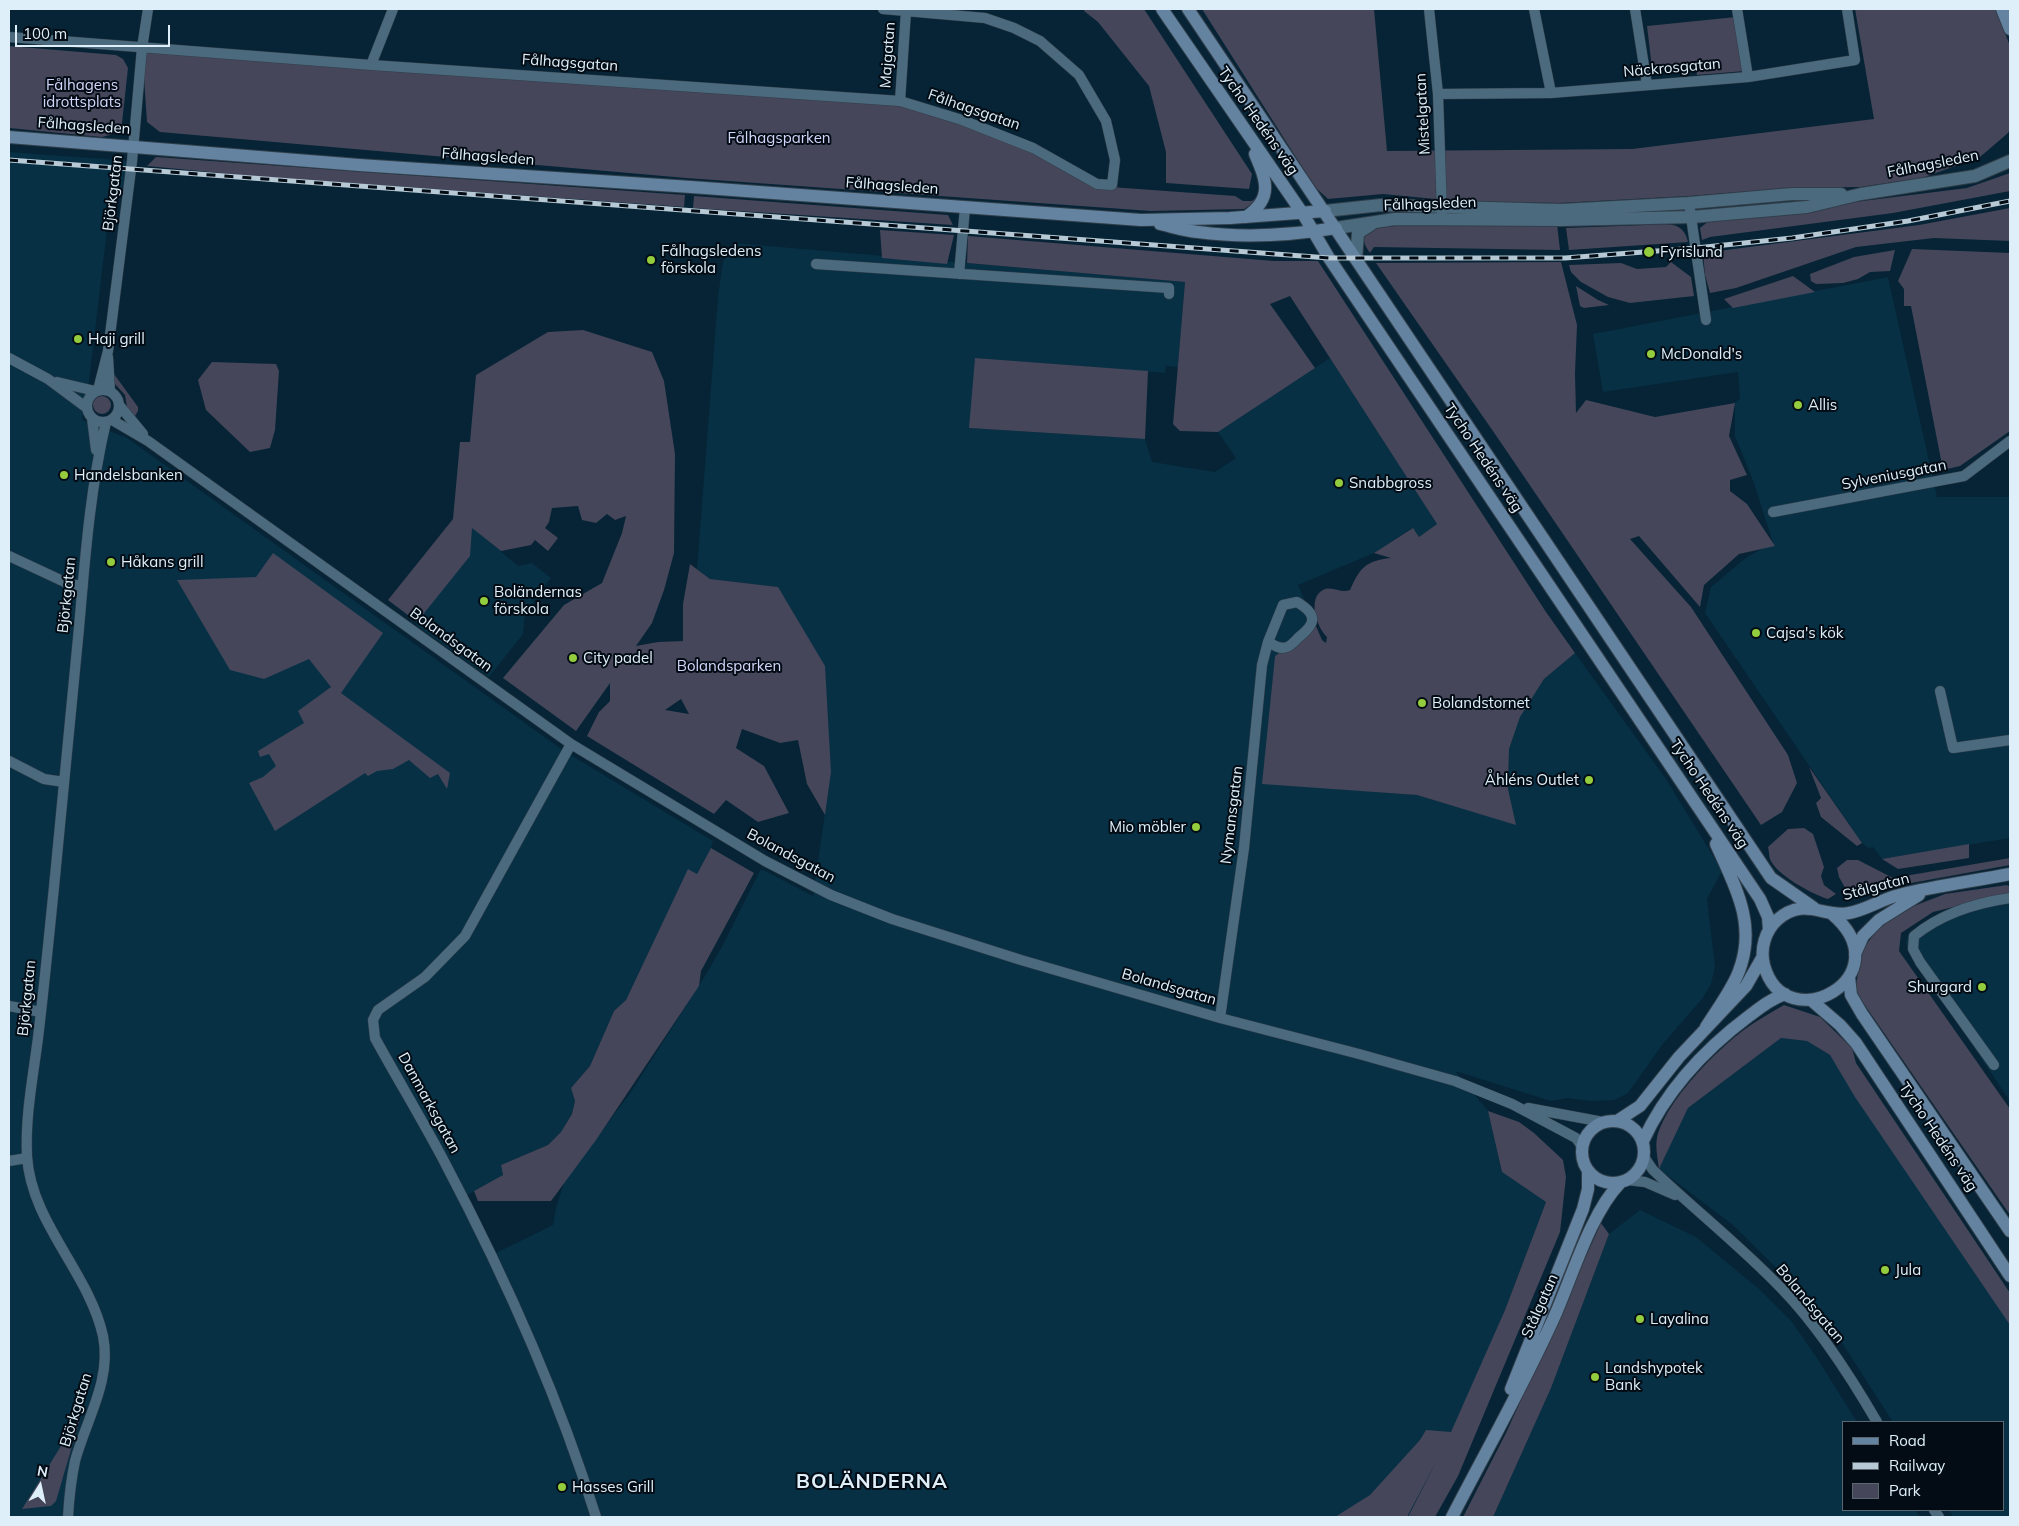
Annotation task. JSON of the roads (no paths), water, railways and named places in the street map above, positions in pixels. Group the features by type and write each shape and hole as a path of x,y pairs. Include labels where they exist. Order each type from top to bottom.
{"main road":[{"name":"Tycho Hedéns väg","path":"1162,9 1303,214 1334,267 1760,899 1768,916 1769,930"},
{"name":"Tycho Hedéns väg","path":"1188,9 1771,878 1814,908"},
{"path":"2002,9 2010,29"},
{"path":"1246,133 1266,181 1260,206 1246,217"},
{"name":"Fålhagsleden","path":"9,137 359,165 1141,220 1246,217 1325,211"},
{"name":"Fålhagsleden","path":"1141,220 1196,232 1228,235 1313,232 1336,228"},
{"path":"1700,810 1738,893 1745,917 1746,938 1739,972 1706,1027"},
{"name":"Stålgatan","path":"1832,914 1850,913 1898,895 2010,874"},
{"name":"Stålgatan","path":"1855,954 1863,936 1879,920 1902,904 1928,890"},
{"path":"1617,1121 1640,1106 1679,1057 1746,986 1762,958 1769,930 1788,912 1801,908 1814,908 1832,914 1844,925 1852,938 1855,954 1849,977 1839,989 1826,997 1811,1000 1793,998 1774,985 1766,972 1762,958"},
{"name":"Tycho Hedéns väg","path":"1849,977 1852,995 1862,1014 2010,1232"},
{"path":"1643,1141 1633,1128 1617,1121 1604,1122 1595,1126 1588,1133 1581,1145 1583,1162 1588,1171 1602,1182 1623,1182 1640,1168 1644,1157 1643,1141 1665,1102 1681,1079 1711,1047 1773,998 1785,994"},
{"name":"Tycho Hedéns väg","path":"1811,1000 1840,1025 1856,1043 2010,1276"},
{"name":"Stålgatan","path":"1490,1443 1583,1209 1588,1189 1588,1171"},
{"name":"Stålgatan","path":"1452,1517 1556,1314 1598,1214 1612,1190 1623,1182"}],"street":[{"name":"Björkgatan","path":"96,391 108,351 148,9"},
{"path":"371,65 393,9"},
{"path":"883,9 906,11"},
{"name":"Mistelgatan","path":"1430,9 1438,94 1442,213"},
{"path":"1534,9 1551,93"},
{"path":"1635,9 1647,84"},
{"path":"1737,9 1748,77"},
{"name":"Näckrosgatan","path":"1438,94 1551,93 1748,77 1855,60 1846,9"},
{"name":"Fålhagsgatan","path":"9,37 371,65 900,101 962,120 1033,148 1097,184 1112,185 1115,160 1106,121 1079,75 1040,41 1014,28 985,18 906,11"},
{"name":"Majgatan","path":"900,101 906,11"},
{"name":"Fålhagsleden","path":"1325,211 1381,205 1442,213 1561,220 1692,217 1807,207 1860,194 1976,176 2010,161"},
{"name":"Fålhagsleden","path":"1336,228 1442,213 1560,210 1689,203 1792,194 1860,194"},
{"path":"1689,203 1706,320"},
{"path":"959,274 965,208"},
{"path":"1356,259 1358,233 1375,222"},
{"path":"816,264 1169,288 1169,294"},
{"name":"Björkgatan","path":"108,351 110,391"},
{"path":"9,358 48,379 87,408"},
{"path":"48,379 96,391 110,391 117,397 119,405 118,411 109,421 98,421 92,418 87,408 87,401 96,391"},
{"name":"Bolandsgatan","path":"119,405 148,441"},
{"name":"Björkgatan","path":"92,418 97,461"},
{"name":"Björkgatan","path":"68,1517 75,1461 99,1394 105,1366 104,1339 95,1309 83,1282 36,1196 27,1158 27,1130 41,1012 97,461 109,421"},
{"name":"Bolandsgatan","path":"109,421 148,441 570,744 765,861 831,895 941,936 1220,1018 1455,1081 1512,1104 1576,1138 1581,1145"},
{"name":"Sylveniusgatan","path":"1772,512 1964,476 2010,441"},
{"path":"9,556 69,584 83,586"},
{"name":"Nymansgatan","path":"1220,1018 1244,848 1262,665 1268,642 1283,606 1297,602 1307,608 1313,618 1312,626 1287,647 1279,648 1268,642"},
{"path":"1940,691 1952,748 2010,740"},
{"name":"Danmarksgatan","path":"570,744 465,936 425,977 378,1010 373,1020 375,1038 445,1164 524,1326 552,1391 596,1517"},
{"path":"9,760 44,779 64,782"},
{"path":"1994,1065 1920,962 1913,949 1914,936 1928,925 1952,912 2010,898"},
{"path":"9,1006 41,1012"},
{"name":"Bolandsgatan","path":"1512,1104 1554,1114 1604,1122"},
{"name":"Bolandsgatan","path":"1644,1157 1653,1170 1727,1236 1783,1290 1807,1318 1835,1357 1876,1421"},
{"path":"9,1161 27,1158"},
{"name":"Bolandsgatan","path":"1623,1182 1645,1182 1683,1198"}],"railway":[{"path":"9,160 1329,258 1565,258 1696,248 1792,238 1908,221 2010,201"}],"place":[{"name":"Fyrislund","path":"1649,252"},
{"name":"Fålhagsledens förskola","path":"651,260"},
{"name":"Haji grill","path":"78,339"},
{"name":"McDonald's","path":"1651,354"},
{"name":"Allis","path":"1798,405"},
{"name":"Handelsbanken","path":"64,475"},
{"name":"Snabbgross","path":"1339,483"},
{"name":"Håkans grill","path":"111,562"},
{"name":"Boländernas förskola","path":"484,601"},
{"name":"Cajsa's kök","path":"1756,633"},
{"name":"City padel","path":"573,658"},
{"name":"Bolandstornet","path":"1422,703"},
{"name":"Åhléns Outlet","path":"1589,780"},
{"name":"Mio möbler","path":"1196,827"},
{"name":"Shurgard","path":"1982,987"},
{"name":"Jula","path":"1885,1270"},
{"name":"Layalina","path":"1640,1319"},
{"name":"Landshypotek Bank","path":"1595,1377"},
{"name":"Hasses Grill","path":"562,1487"}],"district":[{"name":"BOLÄNDERNA","path":"872,1482"}],"park label":[{"name":"Fålhagens idrottsplats","path":"82,94"},
{"name":"Fålhagsparken","path":"779,138"},
{"name":"Bolandsparken","path":"729,666"}]}
